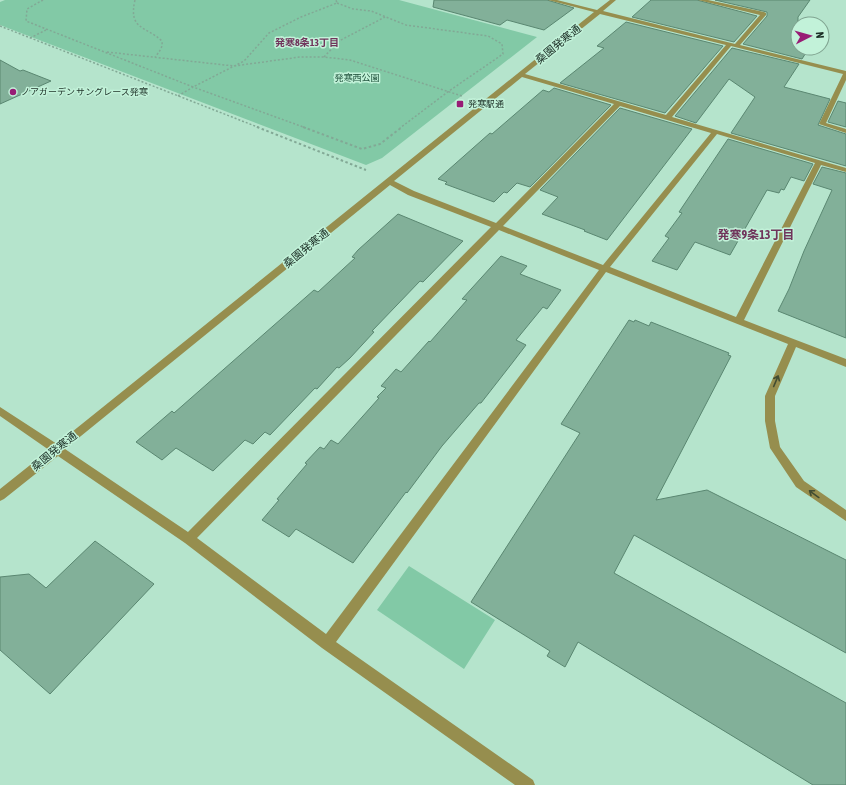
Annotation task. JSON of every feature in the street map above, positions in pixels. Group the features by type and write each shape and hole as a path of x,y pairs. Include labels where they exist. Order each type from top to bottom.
{"street":[{"path":"551,0 846,74 822,124 846,131"},
{"name":"桑園発寒通","path":"0,496 613,0"},
{"path":"668,118 764,14 701,0"},
{"path":"521,74 846,170"},
{"path":"189,539 496,226 619,103"},
{"path":"327,642 604,270 716,132"},
{"path":"739,320 819,162"},
{"path":"389,181 411,193 604,270 739,320 846,363"},
{"path":"793,342 770,396 770,420 775,448 800,484 846,516"},
{"path":"0,411 189,539 327,642 528,785"}],"path":[{"path":"43,0 26,9 26,21 193,87 362,149 380,144 449,91 503,54 502,44 488,36 406,26 371,11 353,9 337,3 301,17 269,33 244,61 193,87 178,96"},
{"path":"135,0 132,12 140,27 159,38 163,43 162,49 155,57"},
{"path":"324,57 339,41 386,17"},
{"path":"0,26 366,170"},
{"path":"30,38 47,30"},
{"path":"103,51 234,66 300,57 324,57 350,60 462,96"}],"green space":[{"name":"発寒西公園","path":"5,0 399,0 537,37 382,158 366,165 0,25 0,2"},
{"path":"409,566 495,620 464,669 377,610"}],"building":[{"path":"434,0 547,0 574,8 544,30 507,20 500,25 433,7"},
{"path":"651,0 697,0 757,16 734,42 632,17"},
{"path":"715,0 810,0 799,16 790,16 790,56 743,44 767,16 767,12"},
{"path":"626,22 723,46 665,113 560,83 604,48 597,46"},
{"path":"732,48 799,64 784,87 830,99 818,125 846,134 846,166 731,133 755,97 729,79 696,123 675,116"},
{"path":"790,56 804,56 802,59"},
{"name":"ノアガーデン サングレース発寒","path":"0,60 20,71 23,70 51,81 0,104"},
{"path":"554,88 611,105 530,187 517,183 507,193 504,192 494,202 445,184 447,182 438,179 490,133 492,134 543,90 549,92"},
{"path":"838,101 846,103 846,127 828,122"},
{"path":"620,108 692,129 607,240 542,214 558,197 540,190"},
{"path":"728,139 813,164 804,181 791,177 784,190 781,189 779,193 767,190 730,255 695,242 677,270 652,261 669,238 665,236 682,213 679,212"},
{"path":"822,167 846,173 846,338 778,311 832,190 813,184"},
{"path":"398,214 463,241 423,282 420,281 372,331 374,332 350,358 339,368 337,367 317,389 315,388 270,435 265,432 253,444 245,440 213,471 176,448 162,460 136,442 172,411 174,413 314,290 318,292 355,258 352,257 358,250"},
{"path":"501,256 527,266 520,274 561,290 547,309 543,307 516,340 526,345 481,403 479,403 442,446 353,563 296,529 289,537 262,520 279,500 277,499 307,464 305,463 320,447 324,449 331,440 338,444 379,398 377,397 386,388 381,386 396,369 401,372 429,341 430,342 467,300 462,299"},
{"path":"629,320 634,322 635,320 649,326 651,322 729,353 728,355 731,356 656,500 707,490 846,560 846,653 634,535 614,573 846,703 846,785 813,785 578,642 565,667 547,656 550,651 471,602 580,433 561,424"},
{"path":"95,541 154,584 50,694 0,650 0,577 29,574 46,588"}],"place":[{"name":"ノアガーデン サングレース発寒","path":"13,92"},
{"name":"発寒駅通","path":"460,104"}],"district":[{"name":"発寒8条13丁目","path":"307,42"},
{"name":"発寒9条13丁目","path":"756,235"}]}
